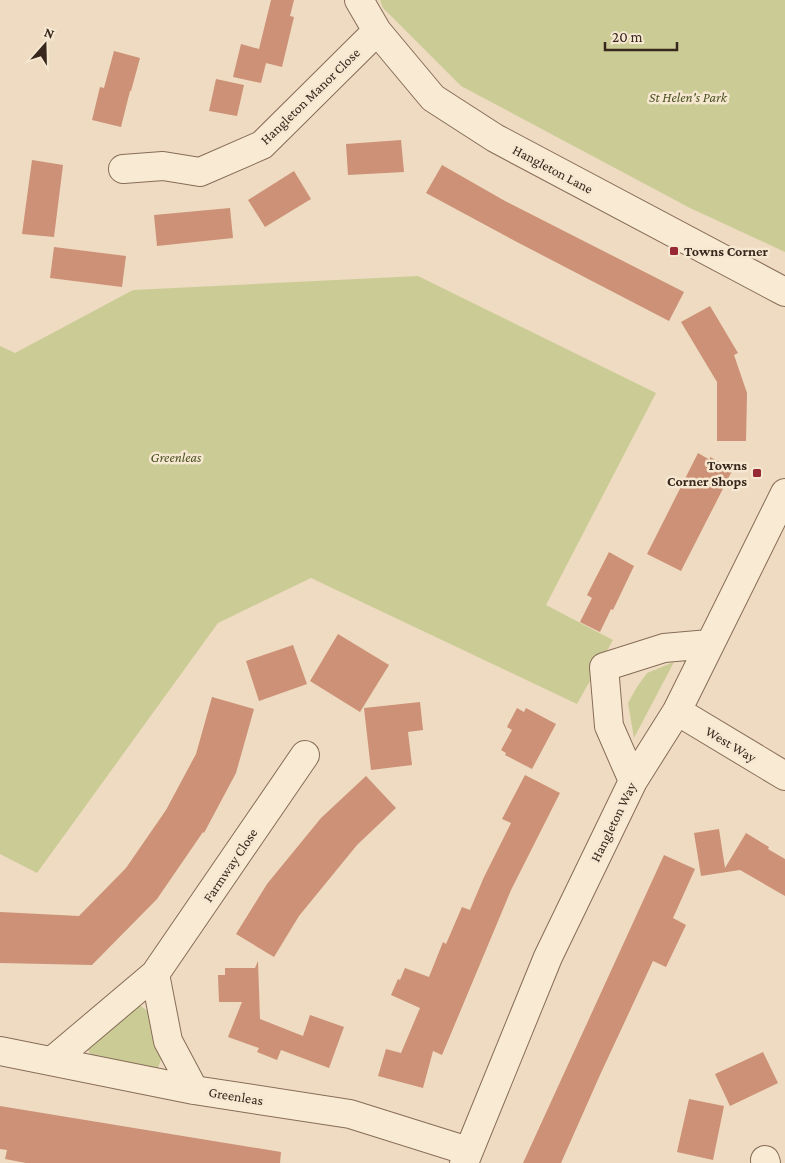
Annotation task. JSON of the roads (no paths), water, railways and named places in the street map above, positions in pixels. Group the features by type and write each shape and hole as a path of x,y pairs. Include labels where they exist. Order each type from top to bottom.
{"street":[{"name":"Hangleton Lane","path":"360,0 377,32 434,98 487,133 785,292"},
{"name":"Hangleton Manor Close","path":"123,169 163,166 200,172 262,145 377,32"},
{"name":"Hangleton Way","path":"466,1157 548,957 633,781 677,710 785,493"},
{"path":"633,781 609,726 604,667 664,648 709,644"},
{"name":"West Way","path":"677,710 785,776"},
{"name":"Farmway Close","path":"52,1061 155,974 305,756"},
{"path":"155,974 168,1041 194,1090"},
{"name":"Greenleas","path":"0,1051 194,1090 350,1114 466,1157"}],"place":[{"name":"Towns Corner","path":"674,251"},
{"name":"Towns Corner Shops","path":"757,473"}],"park label":[{"name":"St Helen's Park","path":"688,97"}]}
